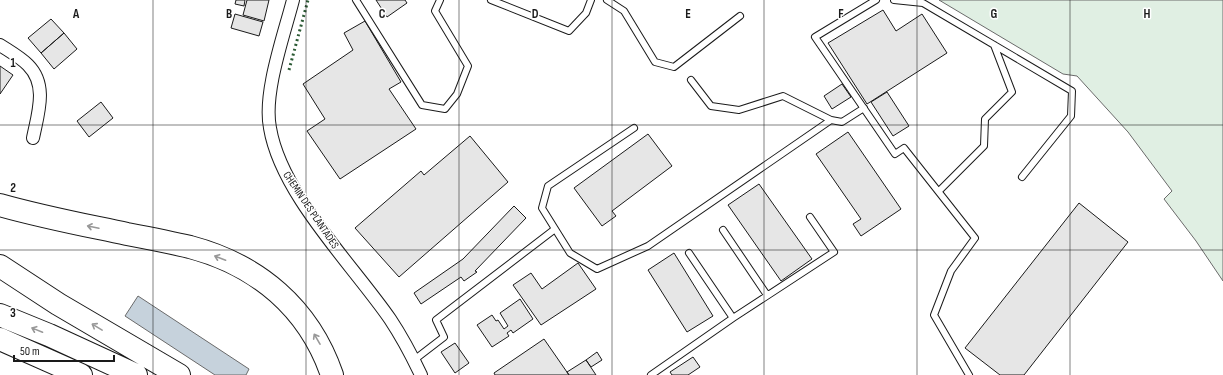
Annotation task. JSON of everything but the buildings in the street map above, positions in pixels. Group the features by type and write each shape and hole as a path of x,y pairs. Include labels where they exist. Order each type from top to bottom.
{"highway":[{"path":"0,205 35,215 191,247 223,259 256,275 283,296 309,325 325,353 332,375"},
{"path":"0,266 58,304 179,375"},
{"path":"0,315 136,375"},
{"path":"0,339 81,375"}],"street":[{"name":"CHEMIN DES PLANTADES","path":"293,0 270,95 270,127 282,167 310,213 390,320 414,360 421,375"},
{"path":"0,45 28,64 38,78 41,103 34,138"}],"lane":[{"path":"356,0 422,105 445,109 457,94 468,66 435,11 440,0"},
{"path":"491,0 569,31 586,13 591,0"},
{"path":"607,0 624,11 655,62 674,67 740,16"},
{"path":"876,0 816,38 895,154 904,148 975,238 951,271 934,315 970,375"},
{"path":"894,0 923,3 1072,91 1071,116 1022,177"},
{"path":"939,191 984,146 985,119 1012,92 994,46"},
{"path":"691,80 711,106 739,110 783,96 831,120 842,122 864,108"},
{"path":"634,128 548,186 542,208 570,253 597,269 648,246 831,120"},
{"path":"651,375 767,295 834,252 810,217"},
{"path":"414,360 444,337 436,320 555,229"},
{"path":"723,230 767,295"},
{"path":"689,253 733,318"}],"green space":[{"path":"939,0 1223,0 1223,281 1196,241 1164,199 1172,191 1128,132 1077,76 1063,74"}],"shaded area":[{"path":"138,296 249,369 246,375 215,375 125,316"}],"hedge":[{"path":"289,70 308,0"}]}
